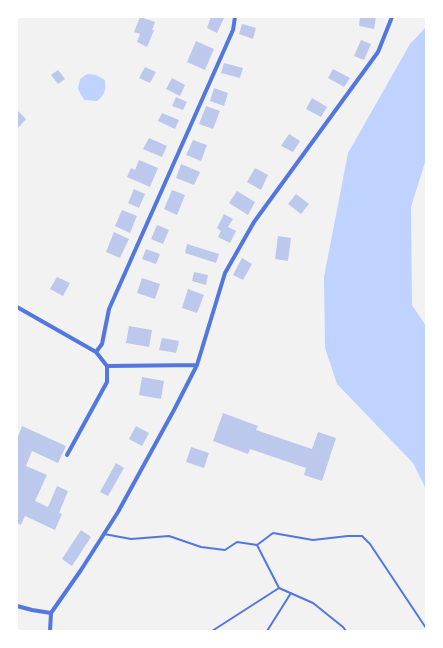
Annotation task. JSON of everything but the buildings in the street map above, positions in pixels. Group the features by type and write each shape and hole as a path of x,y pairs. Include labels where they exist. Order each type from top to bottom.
{"street":[{"path":"96,352 102,344 109,309 232,30 235,17"},
{"path":"50,631 51,612 82,570 118,512 197,365 225,273 254,222 378,52 392,17"},
{"path":"17,307 96,352 108,366 107,382 68,456"},
{"path":"108,366 197,365"},
{"path":"17,606 32,610 51,612"}],"lane":[{"path":"104,534 131,538 169,536 201,547 225,550 237,542 257,545 272,533 313,540 362,536 370,544 426,628"},
{"path":"257,545 278,588 313,603 343,626 346,631"},
{"path":"212,631 278,588"},
{"path":"267,631 291,593"}],"water":[{"path":"426,27 426,159 411,207 412,305 426,326 426,489 413,463 337,384 325,348 324,277 348,153 410,44"},
{"path":"87,74 96,75 105,80 104,92 102,97 97,101 84,100 78,89 80,79"}]}
